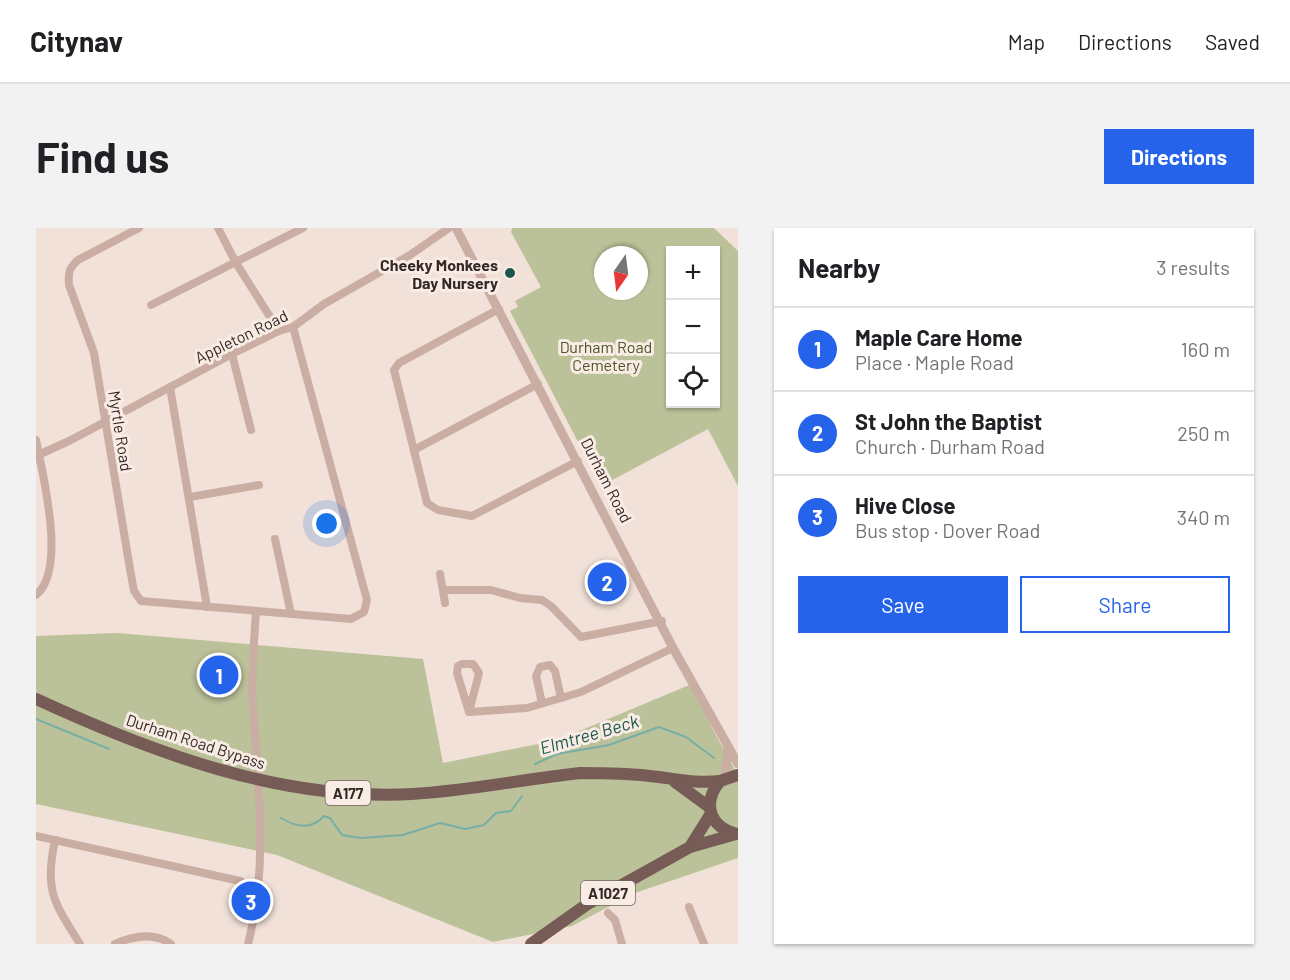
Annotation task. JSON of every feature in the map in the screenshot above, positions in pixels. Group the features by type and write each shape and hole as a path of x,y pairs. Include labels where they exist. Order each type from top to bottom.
{"main road":[{"name":"Durham Road Bypass","path":"36,699 122,735 222,771 272,783 323,791 412,794 579,773 633,774 674,781 728,778"},
{"path":"690,848 710,811 712,791 728,778"},
{"name":"Durham Road Bypass","path":"674,781 710,811"},
{"path":"710,811 724,831 737,834"},
{"name":"A1027","path":"531,944 586,905 690,848 737,834"}],"street":[{"name":"Myrtle Road","path":"139,228 78,260 70,267 69,285 94,353 134,591 141,601 207,607"},
{"path":"218,228 236,263 279,331"},
{"path":"152,306 303,228"},
{"name":"Appleton Road","path":"37,455 105,422 232,354 279,331 293,327 324,304 410,255 449,228"},
{"name":"Durham Road","path":"456,228 662,621 673,648 738,764"},
{"path":"499,309 399,363 394,370 427,503 438,510 472,516 578,461"},
{"path":"170,387 207,607 351,618 364,612 367,600 293,327"},
{"path":"232,354 251,430"},
{"path":"414,450 538,384"},
{"path":"36,440 53,549 48,580 36,595"},
{"path":"190,497 259,485"},
{"path":"275,539 291,614"},
{"path":"440,574 445,603"},
{"path":"443,591 491,590 520,598 542,600 551,606 581,637 662,621"},
{"path":"248,944 257,902 261,799 253,707 256,611"},
{"path":"468,712 527,708 561,698 610,679 673,648"},
{"path":"462,664 473,664 479,673 468,712 457,673 458,666 462,664"},
{"path":"542,703 536,676 540,667 550,665 555,671 561,698"},
{"path":"728,747 728,778"},
{"path":"36,836 240,881"},
{"path":"55,840 49,871 52,897 80,944"},
{"path":"690,907 704,944"},
{"path":"608,913 615,920 622,944"},
{"path":"615,920 622,914"},
{"path":"683,922 693,918"},
{"path":"115,944 147,936 157,937 171,944"}],"green space":[{"name":"Durham Road Cemetery","path":"512,228 714,228 738,251 738,486 708,429 601,486 510,311 518,307 515,301 541,287 511,232"},
{"path":"117,633 423,659 443,763 558,740 694,683 712,728 738,775 738,858 635,893 572,926 493,942 277,855 36,804 36,636"}],"waterway":[{"name":"Elmtree Beck","path":"36,719 109,749"},
{"name":"Elmtree Beck","path":"535,764 557,754 609,745 659,727 686,737 714,758"},
{"name":"Elmtree Beck","path":"281,818 304,826 324,816 330,818 342,835 361,838 403,835 440,823 465,829 484,825 496,813 511,811 522,796"}],"place":[{"name":"Cheeky Monkees Day Nursery","path":"510,273"},
{"name":"St John the Baptist","path":"607,582"},
{"name":"Maple Care Home","path":"219,675"},
{"name":"Hive Close","path":"251,901"}]}
